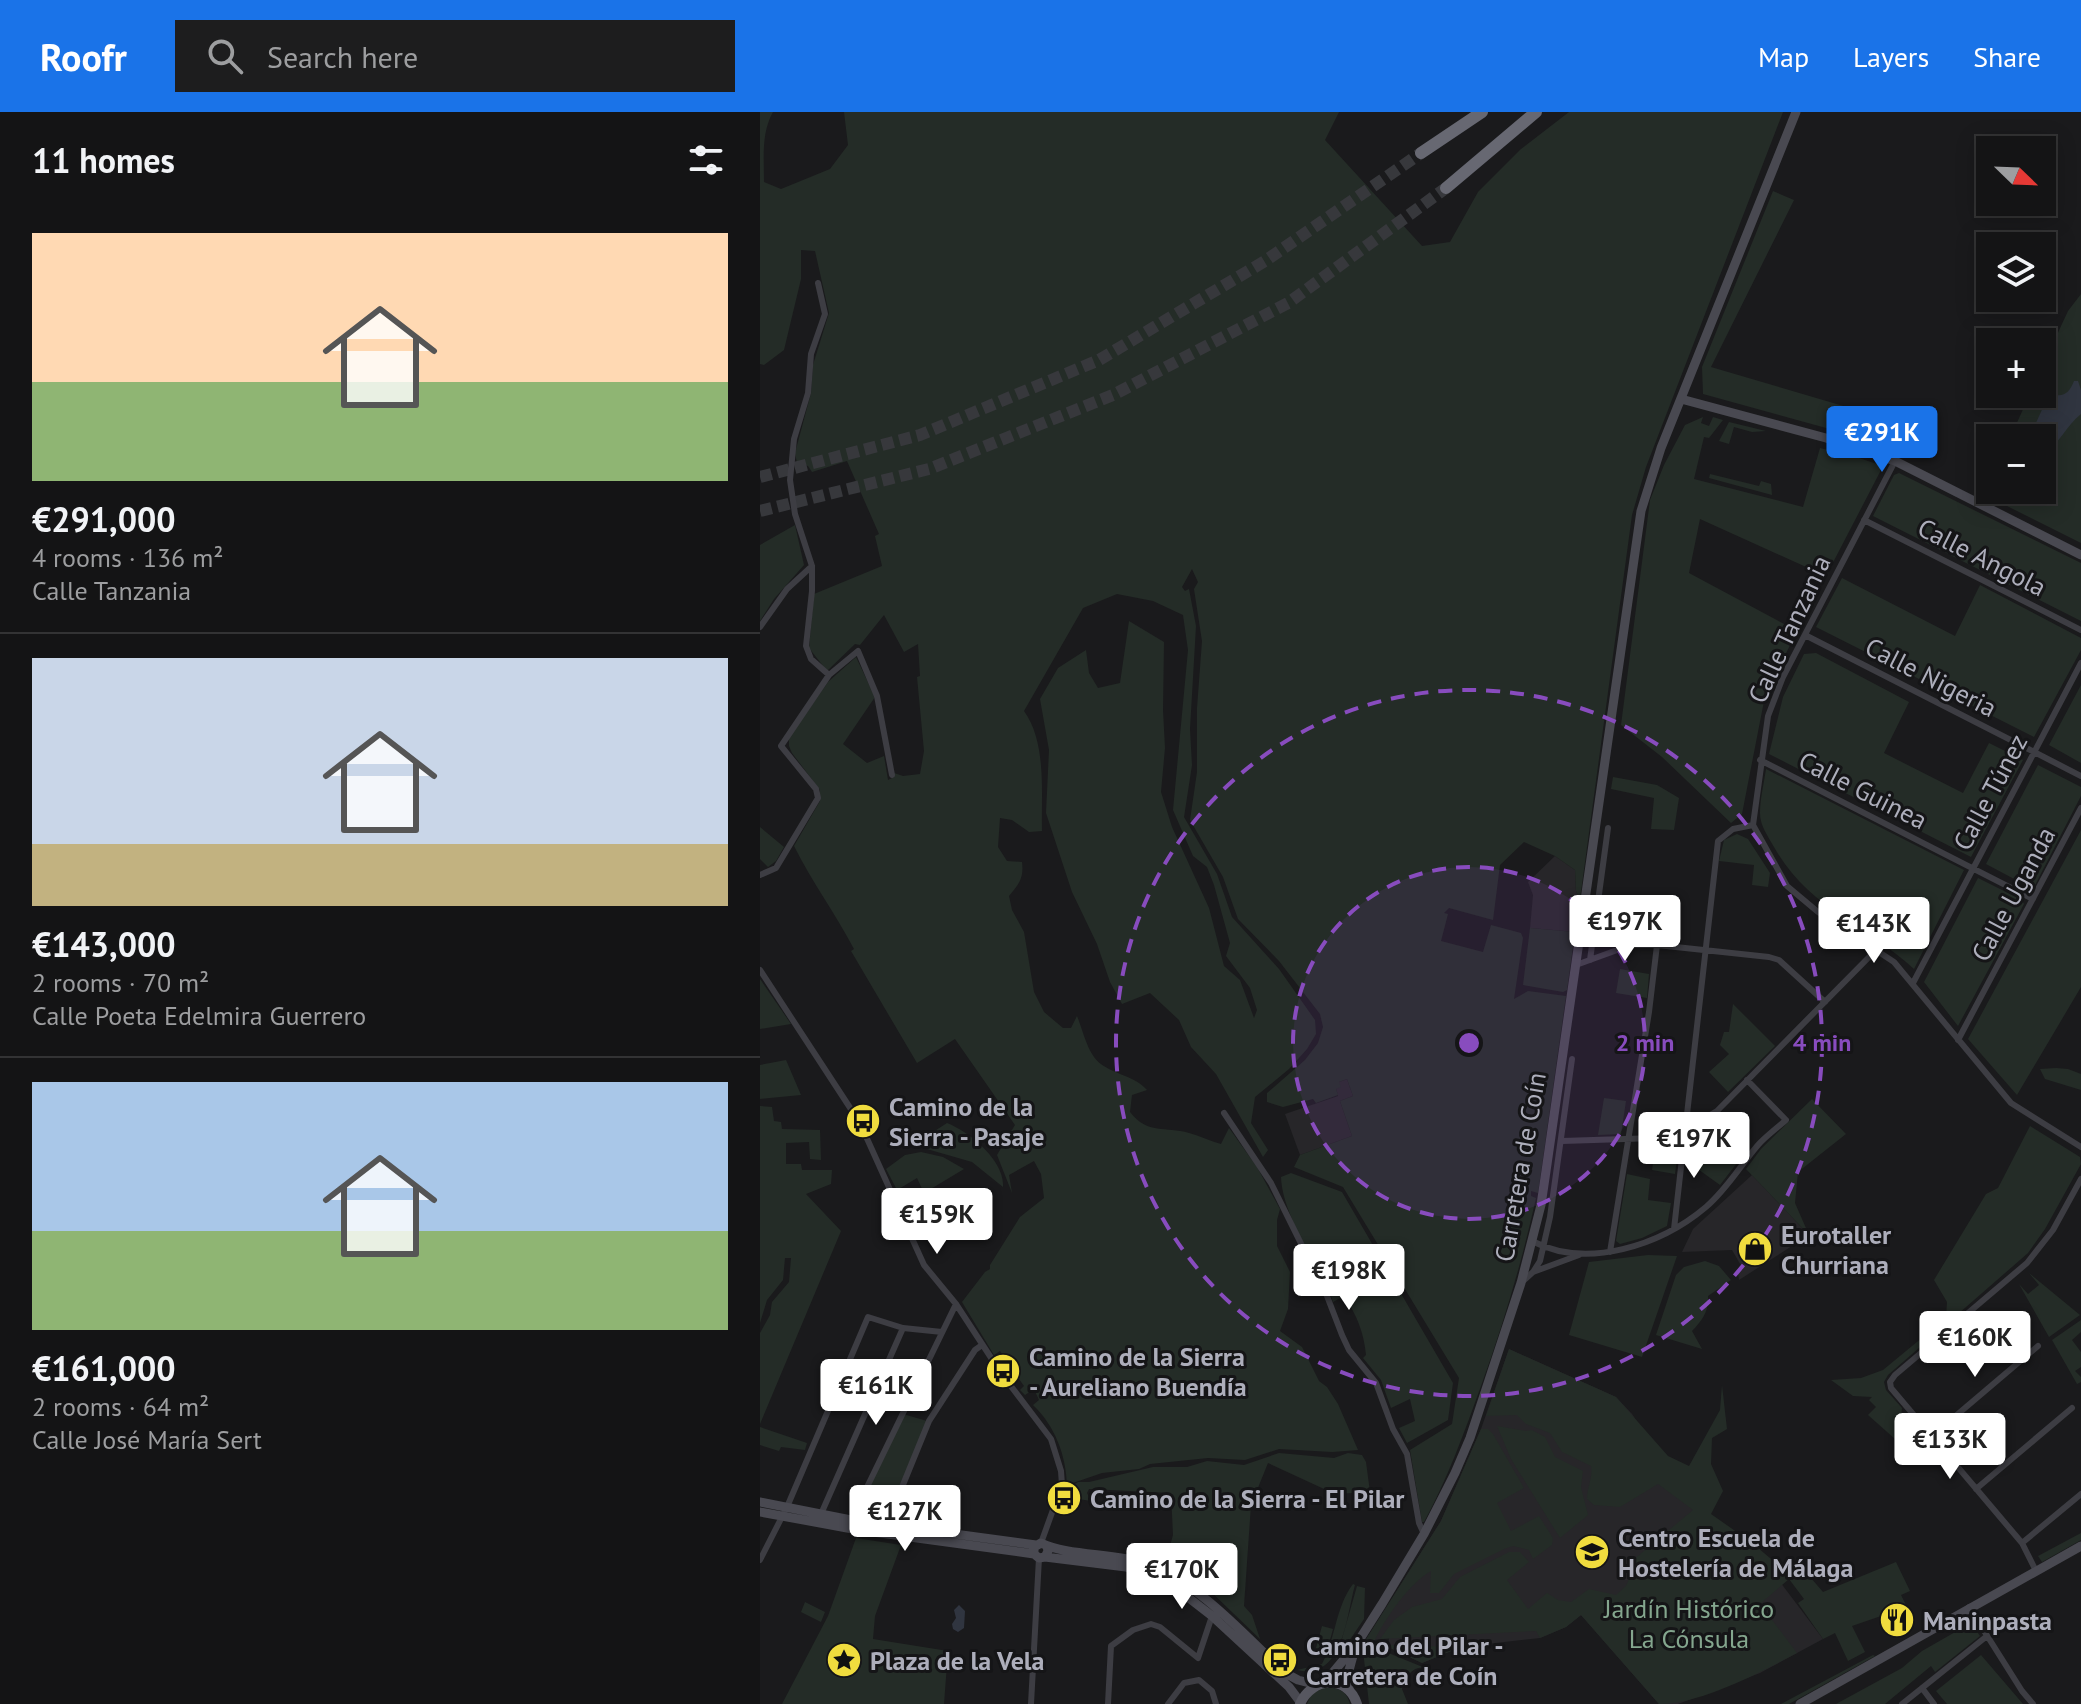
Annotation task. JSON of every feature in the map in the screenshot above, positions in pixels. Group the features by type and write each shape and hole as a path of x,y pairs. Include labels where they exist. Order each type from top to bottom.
{"highway":[{"path":"1421,153 1482,112"},
{"path":"1446,188 1536,112"}],"main road":[{"path":"1301,1703 1304,1695 1321,1684 1338,1683 1349,1690 1357,1704"}],"street":[{"name":"Carretera de Coín","path":"1321,1684 1356,1645 1442,1502 1470,1438 1521,1283 1541,1205 1641,511 1681,399 1796,112"},
{"path":"818,283 825,314 811,354 808,393 794,439 790,480 795,514 812,566 806,646 811,659 829,675"},
{"path":"1681,399 1826,438 1895,461 2081,555"},
{"name":"Calle Tanzania","path":"1753,825 1768,716 1783,677 1895,461"},
{"name":"Calle Angola","path":"1864,520 2081,630"},
{"path":"760,627 787,589 812,566"},
{"name":"Calle Nigeria","path":"1805,635 2081,776"},
{"path":"760,875 776,868 818,798 816,789 781,746 829,675 858,651 877,696 892,775"},
{"name":"Calle Túnez","path":"1913,983 2081,663"},
{"name":"Calle Guinea","path":"1760,760 2033,899"},
{"name":"Calle Uganda","path":"1958,1040 2081,808"},
{"path":"1674,1229 1718,841 1733,829 1753,825 1787,886 1818,912 1894,962 2011,1103 2081,1147"},
{"path":"1590,960 1608,828"},
{"path":"1576,965 1631,945 1657,945 1779,960 1825,1002"},
{"path":"1610,1252 1657,945"},
{"path":"1562,1141 1656,1138 1686,1129 1717,1111 1877,949"},
{"path":"760,970 860,1123 924,1265 956,1304 982,1345 1044,1427 1056,1452 1062,1485 1040,1550 1031,1704"},
{"name":"Carretera de Coín","path":"1533,1272 1540,1261 1543,1247 1562,1141 1572,1059"},
{"path":"1532,1241 1555,1251 1583,1254 1610,1252 1640,1244 1674,1229 1704,1208 1727,1186 1760,1143 1786,1120 1747,1080"},
{"path":"1224,1113 1271,1183 1327,1296 1349,1350 1376,1383 1393,1429 1407,1454 1419,1523 1424,1534"},
{"path":"2036,1571 2022,1543 1891,1388 1890,1382 2027,1263 2053,1230 2081,1179"},
{"path":"1521,1283 1533,1272 1583,1254"},
{"path":"851,1520 956,1304"},
{"path":"760,1560 784,1512 868,1317 903,1328 942,1332"},
{"path":"821,1514 903,1328"},
{"path":"887,1524 929,1421 975,1350 982,1345"},
{"path":"1932,1436 2038,1346"},
{"path":"1976,1489 2072,1408"},
{"path":"2022,1543 2081,1494"},
{"path":"760,1502 784,1512 858,1530 1127,1558 1162,1570 1190,1586 1285,1673 1298,1680 1321,1684"},
{"path":"760,1512 821,1514 887,1524 1040,1550 1145,1572 1185,1593 1289,1687 1301,1703"},
{"path":"1800,1704 2081,1546"},
{"path":"1969,1607 2033,1704"},
{"path":"1108,1704 1111,1646 1118,1640 1151,1624 1160,1627 1198,1658 1212,1616"},
{"path":"1902,1704 1987,1636"},
{"name":"Carretera de Coín","path":"1349,1690 1348,1674 1356,1645"},
{"path":"1168,1704 1184,1683 1199,1680 1212,1691 1216,1704"},
{"path":"1922,1688 1934,1704"}],"shaded area":[{"path":"2074,381 2078,381 2081,414 2056,442 2056,424 2035,424 2043,408 2056,408 2056,395 2069,390"},
{"path":"1555,856 1575,870 1576,891 1580,899 1575,932 1530,928 1533,895 1528,882"},
{"path":"1347,1079 1353,1096 1340,1101 1352,1136 1300,1155 1285,1114 1338,1096 1336,1089 1339,1082"},
{"path":"1752,1175 1809,1235 1739,1280 1738,1273 1743,1269 1732,1250 1682,1252 1693,1229"},
{"path":"1509,1349 1616,1397 1632,1414 1694,1510 1765,1562 1823,1639 1760,1673 1678,1704 1659,1704 1581,1615 1566,1627 1540,1638 1461,1647 1422,1663 1388,1647 1389,1638 1365,1641 1441,1521 1481,1429"},
{"path":"959,1605 965,1611 964,1628 958,1632 952,1624 956,1618 954,1610"}],"green space":[{"path":"760,112 773,112 765,137 764,182 781,189 830,169 848,145 844,112 1339,112 1325,140 1422,246 1450,242 1478,192 1521,149 1569,112 1783,112 1646,467 1632,515 1580,899 1576,891 1575,870 1555,856 1524,842 1500,865 1493,920 1449,908 1444,913 1448,914 1441,941 1483,952 1491,925 1521,933 1523,938 1514,999 1528,991 1566,996 1538,1193 1531,1191 1531,1196 1536,1198 1518,1270 1468,1421 1424,1522 1410,1450 1452,1424 1459,1378 1343,1187 1294,1167 1300,1155 1352,1136 1340,1101 1353,1096 1347,1079 1339,1082 1341,1087 1336,1089 1338,1095 1316,1103 1313,1099 1283,1107 1267,1102 1267,1093 1305,1060 1318,1043 1323,1027 1320,1014 1279,961 1238,919 1223,877 1190,820 1197,772 1197,708 1202,641 1194,589 1198,582 1192,569 1182,587 1185,591 1189,589 1196,626 1190,729 1192,765 1184,817 1217,874 1232,917 1279,969 1315,1020 1316,1034 1307,1049 1289,1069 1255,1097 1251,1123 1268,1150 1263,1157 1216,1074 1191,1047 1179,1020 1150,993 1122,1004 1072,892 1046,813 1049,750 1040,699 1058,668 1086,650 1089,673 1098,688 1120,683 1129,621 1164,642 1165,748 1161,792 1172,827 1209,908 1224,966 1240,980 1254,1018 1257,1010 1250,988 1226,956 1230,943 1207,867 1193,856 1173,810 1188,650 1183,615 1153,601 1117,594 1083,608 1024,711 1040,753 1042,831 1029,832 1012,820 1000,818 998,847 1007,861 1022,862 1020,880 1009,896 1012,910 1024,932 1034,992 1044,1012 1063,1028 1071,1028 1077,1016 1089,1048 1099,1063 1135,1080 1147,1090 1132,1095 1130,1112 1143,1124 1189,1133 1221,1144 1229,1128 1257,1167 1280,1209 1277,1246 1290,1272 1288,1309 1280,1331 1302,1347 1319,1381 1338,1404 1358,1450 1279,1449 1245,1460 1208,1458 1150,1464 1139,1469 1102,1473 1067,1485 1058,1442 1033,1405 1039,1400 1034,1389 1025,1395 1020,1390 1024,1386 1012,1369 1013,1365 1000,1351 994,1355 962,1302 990,1269 1020,1217 1044,1198 1041,1174 1034,1161 1009,1175 1012,1193 997,1155 1015,1125 955,1039 917,1063 794,846 820,801 820,790 792,753 789,738 828,682 856,657 875,697 843,744 867,763 884,756 888,780 894,777 894,773 903,776 920,774 924,751 917,677 920,676 918,644 904,652 884,615 860,645 855,644 827,671 809,648 814,594 882,566 875,536 879,534 847,461 812,472 808,466 797,463 795,453 811,393 813,365 829,313 815,251 801,250 801,279 784,350 764,365 760,364"},
{"path":"1773,191 1794,200 1711,367 1908,425 1893,452 1837,431 1703,394 1702,367"},
{"path":"2081,294 2081,543 2003,504 2056,504 2056,424 2016,424 2024,408 2056,408 2056,337 2068,311"},
{"path":"1703,417 1701,423 1709,426 1713,417 1723,420 1709,438 1704,437 1694,479 1803,507 1820,448 1829,448 1880,465 1880,472 1826,576 1700,519 1689,573 1797,631 1765,696 1742,814 1731,823 1662,757 1621,725 1650,500 1685,425"},
{"path":"1729,422 1766,431 1752,432 1734,427 1729,444 1719,441"},
{"path":"1899,473 2081,563 2081,621 1873,516 1894,475"},
{"path":"1710,474 1759,486 1761,481 1771,484 1772,495 1709,478"},
{"path":"795,525 804,565 774,599 760,621 760,545"},
{"path":"1842,578 1955,636 1980,585 2081,638 2081,650 2034,737 1816,627"},
{"path":"1816,653 1909,702 1884,753 1963,793 1989,743 2023,760 1971,857 1769,754 1783,697 1804,654"},
{"path":"2081,685 2081,763 2049,745"},
{"path":"2038,765 2081,787 2081,796 2033,889 1986,864"},
{"path":"1766,769 1964,870 1914,969 1820,901 1788,868 1760,818"},
{"path":"1613,777 1657,785 1679,798 1674,830 1651,829 1654,798 1611,789"},
{"path":"760,827 784,847 776,861 768,867 760,859"},
{"path":"2081,830 2081,987 2017,1095 1968,1039"},
{"path":"1737,834 1748,839 1770,873 1768,887 1752,885 1754,865 1719,861 1724,840"},
{"path":"1978,878 2022,900 2024,904 1958,1026 1924,982"},
{"path":"1530,928 1575,932 1567,990 1563,992 1523,985"},
{"path":"1620,969 1649,974 1647,998 1616,993"},
{"path":"760,979 791,1024 760,1029"},
{"path":"1733,1004 1775,1046 1728,1092 1709,1072 1729,1054 1720,1045 1724,1032 1729,1032"},
{"path":"786,1060 801,1095 760,1099 760,1065"},
{"path":"2056,1068 2081,1074 2081,1090 2045,1079 2040,1069"},
{"path":"1604,1098 1626,1101 1621,1134 1598,1135"},
{"path":"1812,1099 1846,1134 1798,1172 1795,1203 1809,1235 1746,1169 1761,1149"},
{"path":"760,1106 772,1107 774,1121 781,1122 782,1129 820,1130 821,1160 810,1159 809,1142 786,1143 786,1164 801,1164 802,1170 832,1170 831,1184 806,1194 841,1231 760,1424 760,1333 770,1315 772,1302 789,1282 791,1258 785,1258 783,1280 767,1300 760,1323"},
{"path":"1712,1121 1744,1154 1720,1185 1688,1162 1692,1135"},
{"path":"947,1123 975,1140 992,1158 1002,1177 1003,1187 972,1162 913,1145"},
{"path":"2030,1126 2080,1157 2081,1164 2028,1253 1888,1375 1884,1382 1886,1390 1902,1408 1900,1429 1895,1439 1868,1415 1876,1407 1869,1400 1872,1397 1853,1396 1831,1380 1861,1378 1883,1370 1946,1318 1947,1302 1934,1280 1986,1194 1998,1188"},
{"path":"1674,1139 1679,1144 1675,1174 1652,1170 1656,1143"},
{"path":"921,1152 943,1157 964,1169 924,1193 917,1178 897,1190 886,1169 905,1155"},
{"path":"1291,1173 1342,1192 1453,1383 1448,1420 1407,1443 1399,1428 1415,1421 1410,1399 1391,1408 1381,1380 1363,1358 1366,1355 1364,1339 1353,1310 1344,1296 1333,1302 1329,1291 1346,1281 1328,1288 1299,1234 1287,1205 1281,1177"},
{"path":"1627,1174 1650,1179 1648,1200 1671,1203 1667,1226 1620,1244 1616,1241"},
{"path":"1648,1255 1677,1256 1642,1357 1569,1335 1589,1262"},
{"path":"1705,1261 1719,1266 1731,1280 1708,1296 1704,1315 1692,1331 1702,1349 1656,1335 1676,1275 1684,1267"},
{"path":"2029,1273 2080,1315 2049,1337 2019,1284 2028,1294 2039,1285"},
{"path":"2081,1320 2081,1332 2072,1340 2081,1352 2081,1367 2075,1371 2081,1382 2077,1384 2052,1340"},
{"name":"Jardín Histórico La Cónsula","path":"1509,1349 1616,1397 1668,1456 1689,1466 1720,1410 1722,1385 1727,1429 1712,1438 1711,1464 1723,1491 1711,1514 1777,1564 1798,1563 1823,1592 1896,1562 1910,1591 1901,1595 1907,1607 1852,1626 1865,1652 1848,1661 1835,1633 1823,1639 1798,1603 1804,1599 1789,1579 1760,1604 1797,1653 1712,1693 1676,1703 1659,1704 1581,1615 1566,1627 1540,1638 1536,1631 1380,1639 1394,1620 1412,1607 1442,1599 1460,1577 1509,1552 1520,1552 1529,1562 1507,1580 1528,1609 1547,1593 1558,1600 1571,1602 1589,1589 1616,1595 1626,1586 1631,1574 1626,1566 1693,1510 1658,1484 1620,1507 1594,1505 1587,1499 1591,1466 1562,1452 1550,1433 1526,1424 1517,1415 1486,1416"},
{"path":"903,1414 927,1421 887,1517 856,1514"},
{"path":"1497,1426 1532,1430 1545,1437 1555,1457 1583,1471 1581,1487 1588,1515 1560,1538 1511,1459"},
{"path":"760,1427 807,1443 805,1450 781,1447 779,1451 760,1445"},
{"path":"1481,1429 1488,1429 1493,1434 1524,1488 1497,1503 1511,1531 1539,1516 1553,1538 1552,1545 1533,1559 1529,1550 1513,1546 1504,1549 1454,1574 1439,1593 1430,1593 1431,1571 1399,1602 1375,1640 1365,1641 1441,1521"},
{"path":"1279,1453 1334,1458 1348,1453 1362,1455 1366,1462 1370,1492 1335,1494 1268,1463 1251,1505 1244,1606 1252,1615 1260,1639 1207,1588 1166,1560 1173,1535 1171,1493 1089,1489 1087,1493 1091,1501 1066,1497 1068,1488 1078,1482 1153,1467 1187,1467 1207,1461 1244,1465"},
{"path":"2081,1533 2081,1540 2042,1562 2038,1556"},
{"path":"856,1538 901,1545 875,1616 873,1639 948,1651 944,1704 782,1704 828,1616"},
{"path":"1353,1584 1345,1629 1333,1656 1324,1666 1312,1671 1297,1670 1322,1664 1343,1603"},
{"path":"1357,1586 1365,1588 1364,1619 1336,1660"},
{"path":"805,1602 825,1612 821,1622 801,1612"},
{"path":"1971,1623 1980,1636 1935,1672 1931,1666 1885,1704 1836,1704 1902,1668 1922,1651"},
{"path":"1322,1626 1333,1629 1327,1651 1316,1648"},
{"path":"1389,1645 1461,1647 1422,1663"},
{"path":"1363,1650 1386,1652 1425,1668 1413,1671 1406,1680 1402,1689 1408,1704 1369,1704"},
{"path":"1873,1655 1789,1704 1781,1704"},
{"path":"1981,1655 2023,1704 1947,1704 1936,1691"},
{"path":"1323,1687 1340,1690 1350,1704 1307,1704 1311,1695"}],"tunnel":[{"path":"760,477 920,435 1099,360 1265,261 1421,153"},
{"path":"760,511 929,469 1113,395 1288,303 1446,188"}],"place":[{"name":"Camino de la Sierra - Pasaje","path":"863,1121"},
{"name":"Eurotaller Churriana","path":"1755,1249"},
{"name":"Camino de la Sierra - Aureliano Buendía","path":"1003,1371"},
{"name":"Camino de la Sierra - El Pilar","path":"1064,1498"},
{"name":"Centro Escuela de Hostelería de Málaga","path":"1592,1552"},
{"name":"Maninpasta","path":"1897,1620"},
{"name":"Plaza de la Vela","path":"844,1660"},
{"name":"Camino del Pilar - Carretera de Coín","path":"1280,1660"}]}
